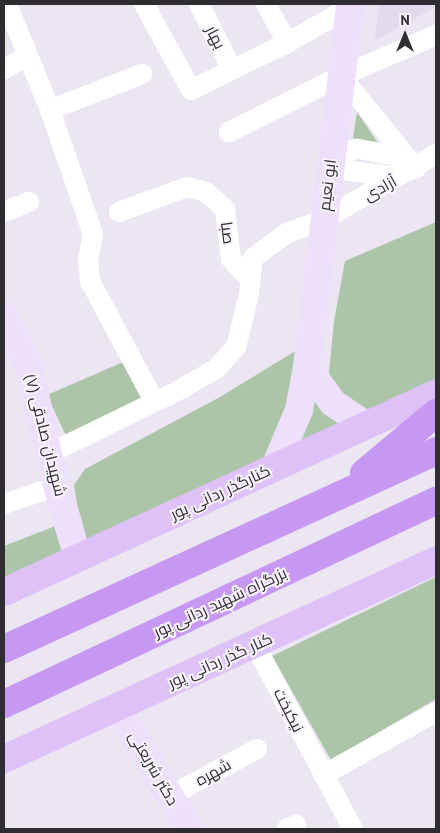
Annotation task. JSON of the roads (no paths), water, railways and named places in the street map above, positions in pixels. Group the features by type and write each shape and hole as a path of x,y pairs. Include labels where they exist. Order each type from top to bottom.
{"highway":[{"path":"340,494 436,413"},
{"path":"4,649 436,451"},
{"name":"بزرگراه شهید ردانی پور","path":"4,704 436,500"},
{"path":"359,537 436,513"}],"main road":[{"name":"ابو نعیم","path":"275,467 300,410 307,367 350,5"},
{"name":"شهیدان صادقی (۷)","path":"4,317 29,367 48,454 78,558"},
{"path":"307,367 333,403 366,425"},
{"name":"کنارگذر ردانی پور","path":"4,592 436,393"},
{"name":"کنار گذر ردانی پور","path":"4,759 436,560"},
{"name":"دکتر شریعتی","path":"118,708 189,829"}],"street":[{"path":"7,4 50,110 93,234 88,259 90,281 154,401"},
{"path":"144,4 191,90 286,43 350,5"},
{"name":"بهار","path":"199,4 232,69"},
{"path":"266,4 286,43"},
{"path":"229,132 341,76 436,35"},
{"path":"4,68 27,56"},
{"path":"50,110 142,74"},
{"path":"341,76 416,168"},
{"path":"331,156 358,149 399,156 416,168"},
{"name":"آزادی","path":"48,454 216,368 236,347 249,294 249,278 253,258 267,245 287,233 323,220 416,168 436,154"},
{"name":"صبا","path":"119,212 187,187 206,192 225,209 232,259 249,278"},
{"path":"4,212 29,202"},
{"path":"4,504 57,486"},
{"name":"نیکبخت","path":"255,645 353,829"},
{"path":"323,775 436,712"},
{"name":"شهره","path":"170,796 257,749"}]}
